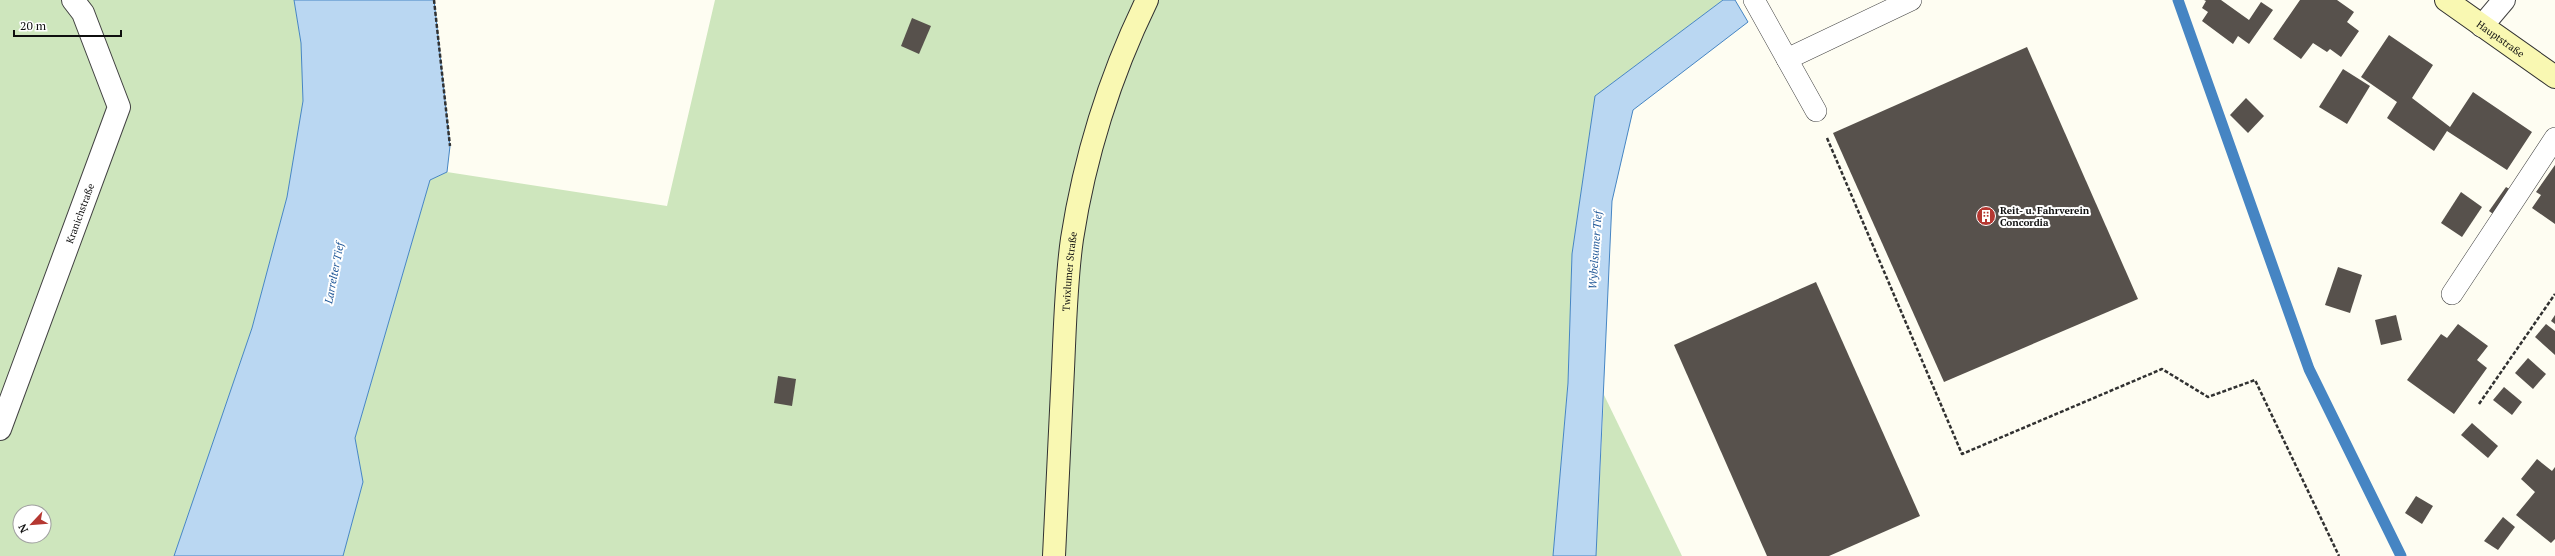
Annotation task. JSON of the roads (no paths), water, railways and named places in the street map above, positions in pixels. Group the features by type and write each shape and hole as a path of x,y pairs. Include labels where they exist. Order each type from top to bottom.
{"street":[{"name":"Kranichstraße","path":"0,429 120,107 82,13 73,0"},
{"name":"Twixlumer Straße","path":"1054,556 1066,317 1072,239 1084,177 1100,117 1116,70 1147,0"},
{"name":"Hauptstraße","path":"2446,0 2555,77"},
{"path":"2482,26 2504,0"}],"lane":[{"path":"1754,0 1816,111"},
{"path":"1787,59 1911,0"},
{"path":"2452,294 2555,138"}],"water":[{"name":"Larrelter Tief","path":"294,0 434,0 450,146 447,172 430,180 355,438 363,482 343,556 174,556 252,328 287,197 303,101 301,43"},
{"name":"Wybelsumer Tief","path":"1723,0 1735,0 1748,22 1633,110 1612,201 1596,556 1553,556 1568,383 1572,254 1595,96"}],"waterway":[{"path":"2178,0 2309,369 2401,556"}],"place":[{"name":"Reit- u. Fahrverein Concordia","path":"1986,216"}]}
